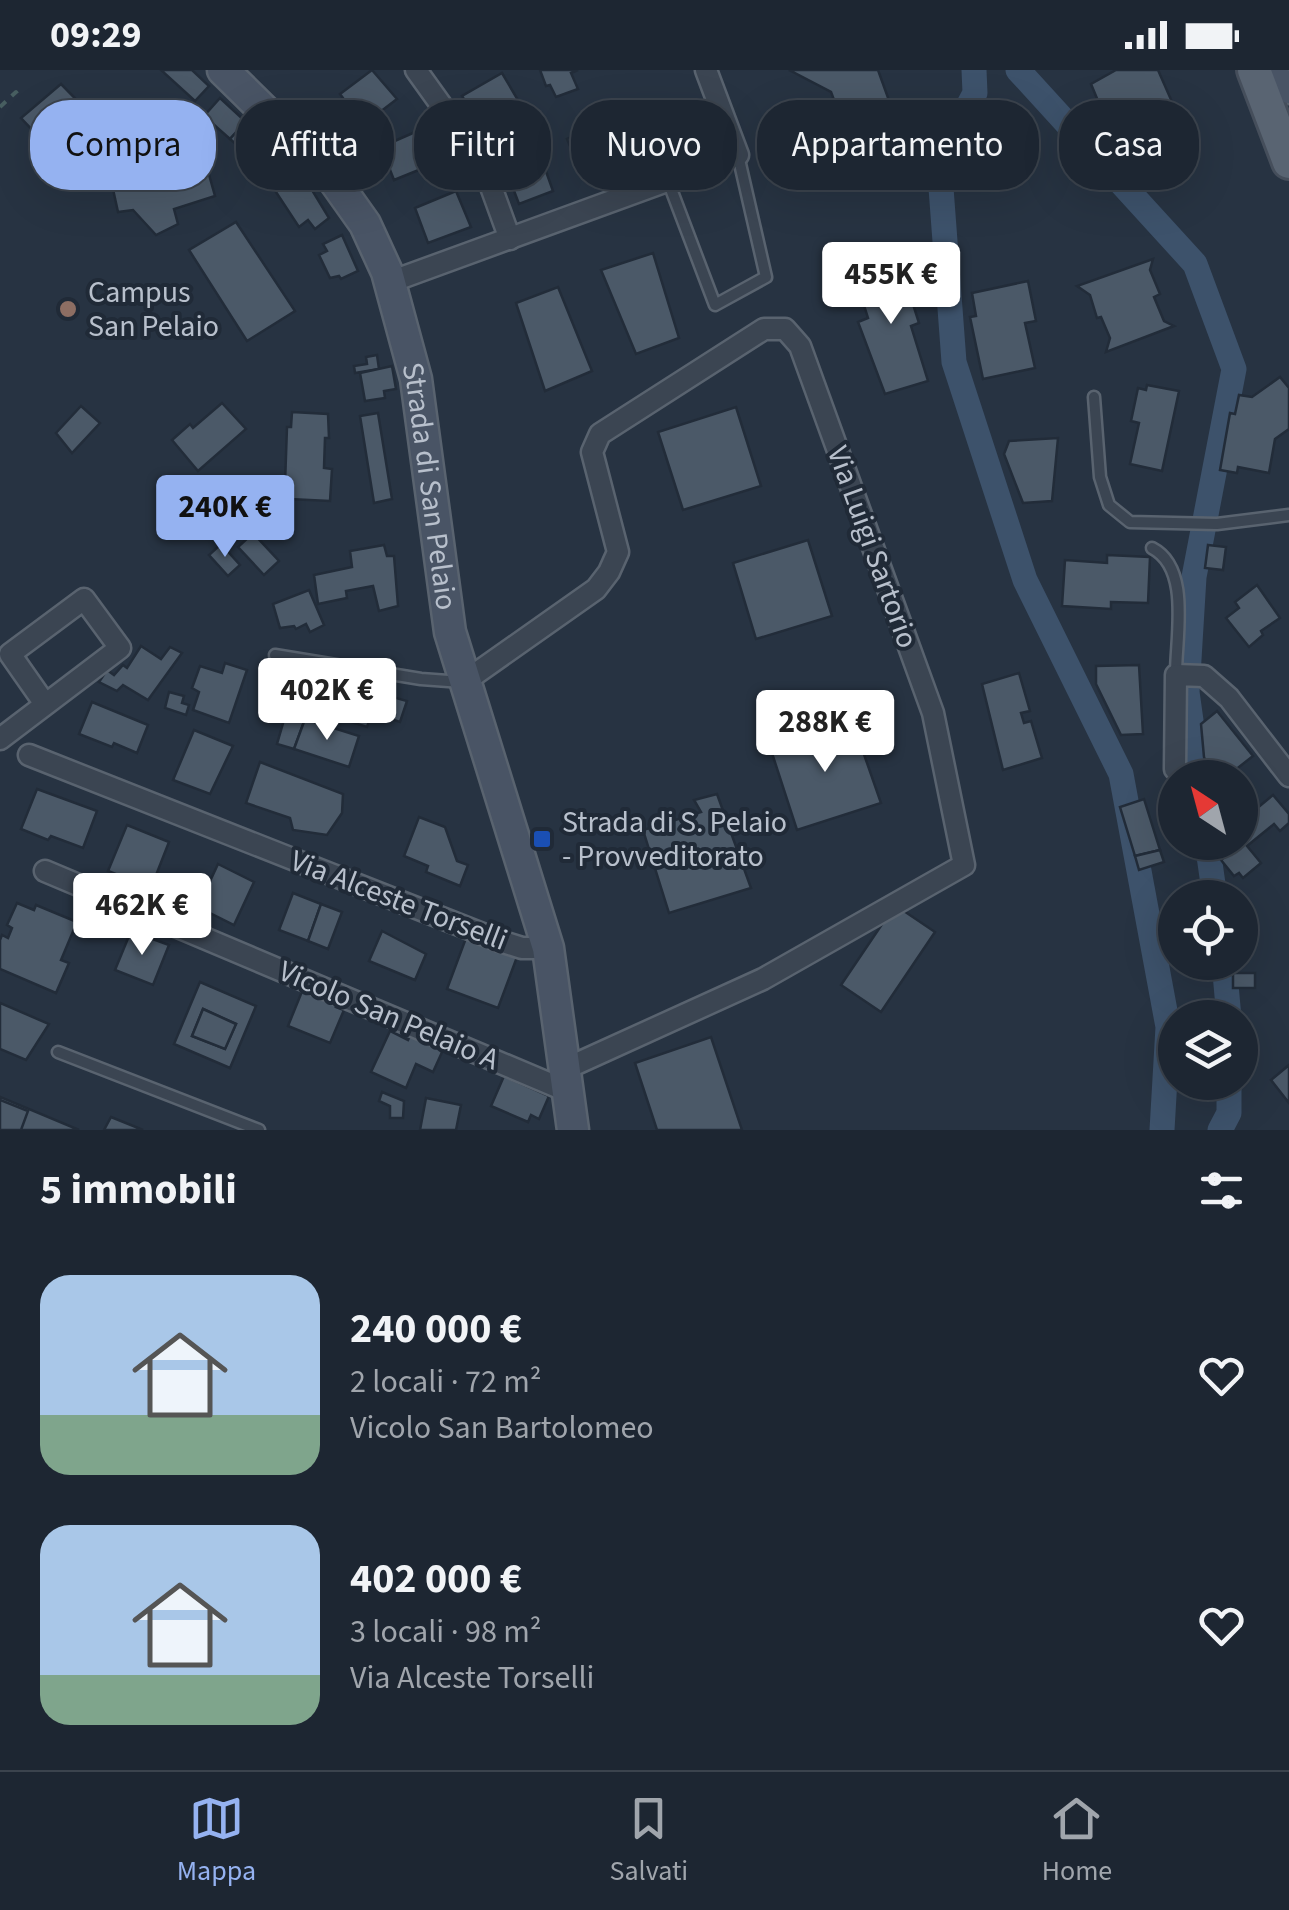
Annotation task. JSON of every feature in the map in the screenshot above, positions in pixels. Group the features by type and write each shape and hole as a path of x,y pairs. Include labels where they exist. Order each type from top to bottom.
{"main road":[{"path":"1256,70 1281,116 1289,162"}],"street":[{"name":"Strada di San Pelaio","path":"224,70 332,176 365,224 390,282 416,379 447,614 464,682 548,948 573,1130"},
{"path":"416,70 482,162 510,239"},
{"path":"706,70 738,155"},
{"path":"1256,70 1289,88"},
{"path":"390,282 643,190"},
{"name":"Via Luigi Sartorio","path":"464,682 596,590 609,572 618,552 592,452 600,434 764,330 786,330 800,346 933,713 964,865 763,979 566,1080"},
{"path":"0,739 120,648 84,600 10,654 45,704"},
{"path":"1175,760 1178,676 1204,676 1229,698 1286,766"},
{"name":"Via Alceste Torselli","path":"29,755 500,941 522,948 548,948"},
{"name":"Vicolo San Pelaio A","path":"45,871 566,1080"}],"lane":[{"path":"671,190 715,305 766,277 738,155"},
{"path":"1094,397 1100,477 1108,505 1130,522 1218,524 1289,516"},
{"path":"1152,548 1170,561 1177,582 1178,676"},
{"path":"275,655 421,680 464,682"},
{"path":"58,1052 259,1130"}],"path":[{"path":"0,108 16,92 18,95"}],"building":[{"path":"161,70 192,70 209,86 194,100"},
{"path":"372,70 397,99 344,100 340,94"},
{"path":"540,70 578,70 571,73 578,89 556,97"},
{"path":"789,70 878,70 889,100 834,100 831,92"},
{"path":"1116,70 1158,70 1171,100 1098,100 1091,84"},
{"path":"502,73 518,100 464,100 462,96"},
{"path":"61,84 77,100 42,100"},
{"path":"220,98 236,113 236,133 230,139 216,127 216,102"},
{"path":"30,110 30,127 21,118"},
{"path":"414,133 414,172 394,180 394,141"},
{"path":"551,185 553,191 519,204 514,190 551,190"},
{"path":"113,190 213,190 215,196 174,209 178,224 156,235 133,210 118,212"},
{"path":"275,190 312,190 329,218 315,229 308,220 299,227"},
{"path":"456,191 471,227 428,243 415,208"},
{"path":"236,222 295,311 247,341 189,250"},
{"path":"342,235 358,271 341,279 330,278 319,255 327,251 323,244"},
{"path":"653,253 679,338 636,354 601,270"},
{"path":"1153,259 1150,270 1160,294 1154,297 1164,321 1174,326 1106,352 1110,338 1101,317 1097,318 1090,295 1077,286"},
{"path":"899,260 919,323 911,326 928,381 885,394 858,322 868,318 854,274"},
{"path":"1028,281 1036,321 1025,323 1035,368 983,379 970,317 976,316 972,293"},
{"path":"558,287 592,371 545,391 516,303"},
{"path":"377,355 379,369 355,373 354,366 367,364 366,357"},
{"path":"392,366 396,389 384,391 385,398 365,401 360,373"},
{"path":"1280,377 1289,388 1289,429 1275,439 1269,473 1238,467 1237,473 1220,470 1230,413 1235,414 1239,395 1252,397"},
{"path":"1147,385 1179,391 1162,471 1130,464 1139,423 1131,421 1138,388 1146,390"},
{"path":"222,403 246,429 198,471 172,440"},
{"path":"81,406 100,423 72,453 56,433"},
{"path":"736,407 761,486 683,510 658,432"},
{"path":"292,412 328,414 324,468 332,469 330,501 289,499 289,484 285,484 287,427 291,427"},
{"path":"378,413 392,499 374,503 360,416"},
{"path":"1058,438 1052,501 1023,503 1004,454 1009,441"},
{"path":"253,533 279,561 264,575 238,547"},
{"path":"808,540 832,616 756,639 733,563"},
{"path":"221,544 240,565 228,576 209,555"},
{"path":"384,545 387,556 394,556 398,606 379,611 373,586 346,591 347,598 318,604 314,575 352,567 350,551"},
{"path":"1208,545 1226,547 1223,570 1205,568"},
{"path":"1107,555 1150,557 1148,603 1111,602 1111,609 1062,606 1065,560 1107,563"},
{"path":"1257,585 1280,618 1261,631 1263,635 1249,647 1226,618 1239,608 1235,602"},
{"path":"309,590 324,625 310,632 306,624 296,629 280,628 273,604"},
{"path":"141,646 161,659 170,647 182,653 148,700 123,685 117,691 99,682 107,670 114,675 123,665 127,668"},
{"path":"225,663 247,670 229,723 193,710 199,692 192,688 200,666 222,673"},
{"path":"1139,665 1143,734 1121,735 1096,684 1096,666"},
{"path":"1019,673 1030,711 1021,713 1024,723 1031,721 1042,758 1003,770 982,684"},
{"path":"322,677 407,701 400,722 372,713 367,727 304,707 312,681 320,683"},
{"path":"169,692 184,696 182,703 189,705 186,715 165,708"},
{"path":"843,697 852,720 819,729 811,707"},
{"path":"92,702 148,725 137,753 79,734"},
{"path":"1217,711 1253,756 1248,760 1205,760 1201,724"},
{"path":"286,713 305,719 294,749 277,744"},
{"path":"305,719 359,736 349,767 294,749"},
{"path":"852,720 881,803 797,830 770,747"},
{"path":"194,730 233,746 210,794 173,780"},
{"path":"260,762 343,794 342,813 327,835 293,830 290,818 246,803"},
{"path":"37,789 97,811 83,848 21,829"},
{"path":"717,794 751,888 669,913 643,830 701,812 694,800"},
{"path":"1273,795 1289,814 1289,823 1280,831 1274,824 1258,837 1258,807"},
{"path":"1144,799 1158,850 1135,856 1120,807"},
{"path":"419,817 445,827 457,861 468,865 460,886 426,872 428,866 404,856"},
{"path":"127,825 169,842 151,888 108,871"},
{"path":"1158,850 1158,860 1164,862 1139,870 1135,856"},
{"path":"1258,859 1261,863 1243,878 1239,873 1234,876 1221,860"},
{"path":"218,864 254,882 234,925 198,907"},
{"path":"293,893 321,904 308,941 279,930"},
{"path":"17,903 34,910 36,905 77,922 61,960 69,963 56,993 0,969 0,940 2,935 8,938 12,928 7,925"},
{"path":"321,904 342,912 328,949 308,941"},
{"path":"895,905 935,932 881,1012 841,985"},
{"path":"131,931 169,945 153,985 115,970"},
{"path":"382,931 426,954 415,980 369,961"},
{"path":"466,938 517,957 498,1008 447,989"},
{"path":"1233,980 1255,980 1255,988 1233,988"},
{"path":"200,982 256,1006 230,1068 174,1044","holes":["203,1009 236,1024 225,1049 192,1036"]},
{"path":"303,989 341,997 336,1007 344,1010 330,1043 288,1026"},
{"path":"0,1003 49,1024 26,1060 0,1049"},
{"path":"203,1009 236,1024 225,1049 192,1036"},
{"path":"390,1031 443,1050 433,1072 416,1064 406,1088 371,1072"},
{"path":"711,1037 742,1130 657,1130 635,1063"},
{"path":"1289,1065 1289,1103 1271,1080"},
{"path":"504,1076 549,1096 539,1119 531,1115 528,1122 491,1106"},
{"path":"382,1092 404,1101 403,1118 390,1118 390,1106 379,1101"},
{"path":"0,1097 79,1130 0,1130"},
{"path":"426,1098 461,1105 456,1130 420,1130"},
{"path":"0,1100 28,1111 21,1130 0,1130"},
{"path":"111,1117 143,1130 104,1130"}],"waterway":[{"path":"974,70 975,93 939,161 954,362 1025,580 1121,774 1168,1027 1162,1130"},
{"path":"1018,70 1195,264 1234,369 1194,577 1187,692 1196,760"},
{"path":"1210,860 1212,880"},
{"path":"1226,980 1227,1000"},
{"path":"1220,1130 1229,1113 1229,1100"}],"place":[{"name":"Campus San Pelaio","path":"68,309"},
{"name":"Strada di S. Pelaio - Provveditorato","path":"542,839"}]}
